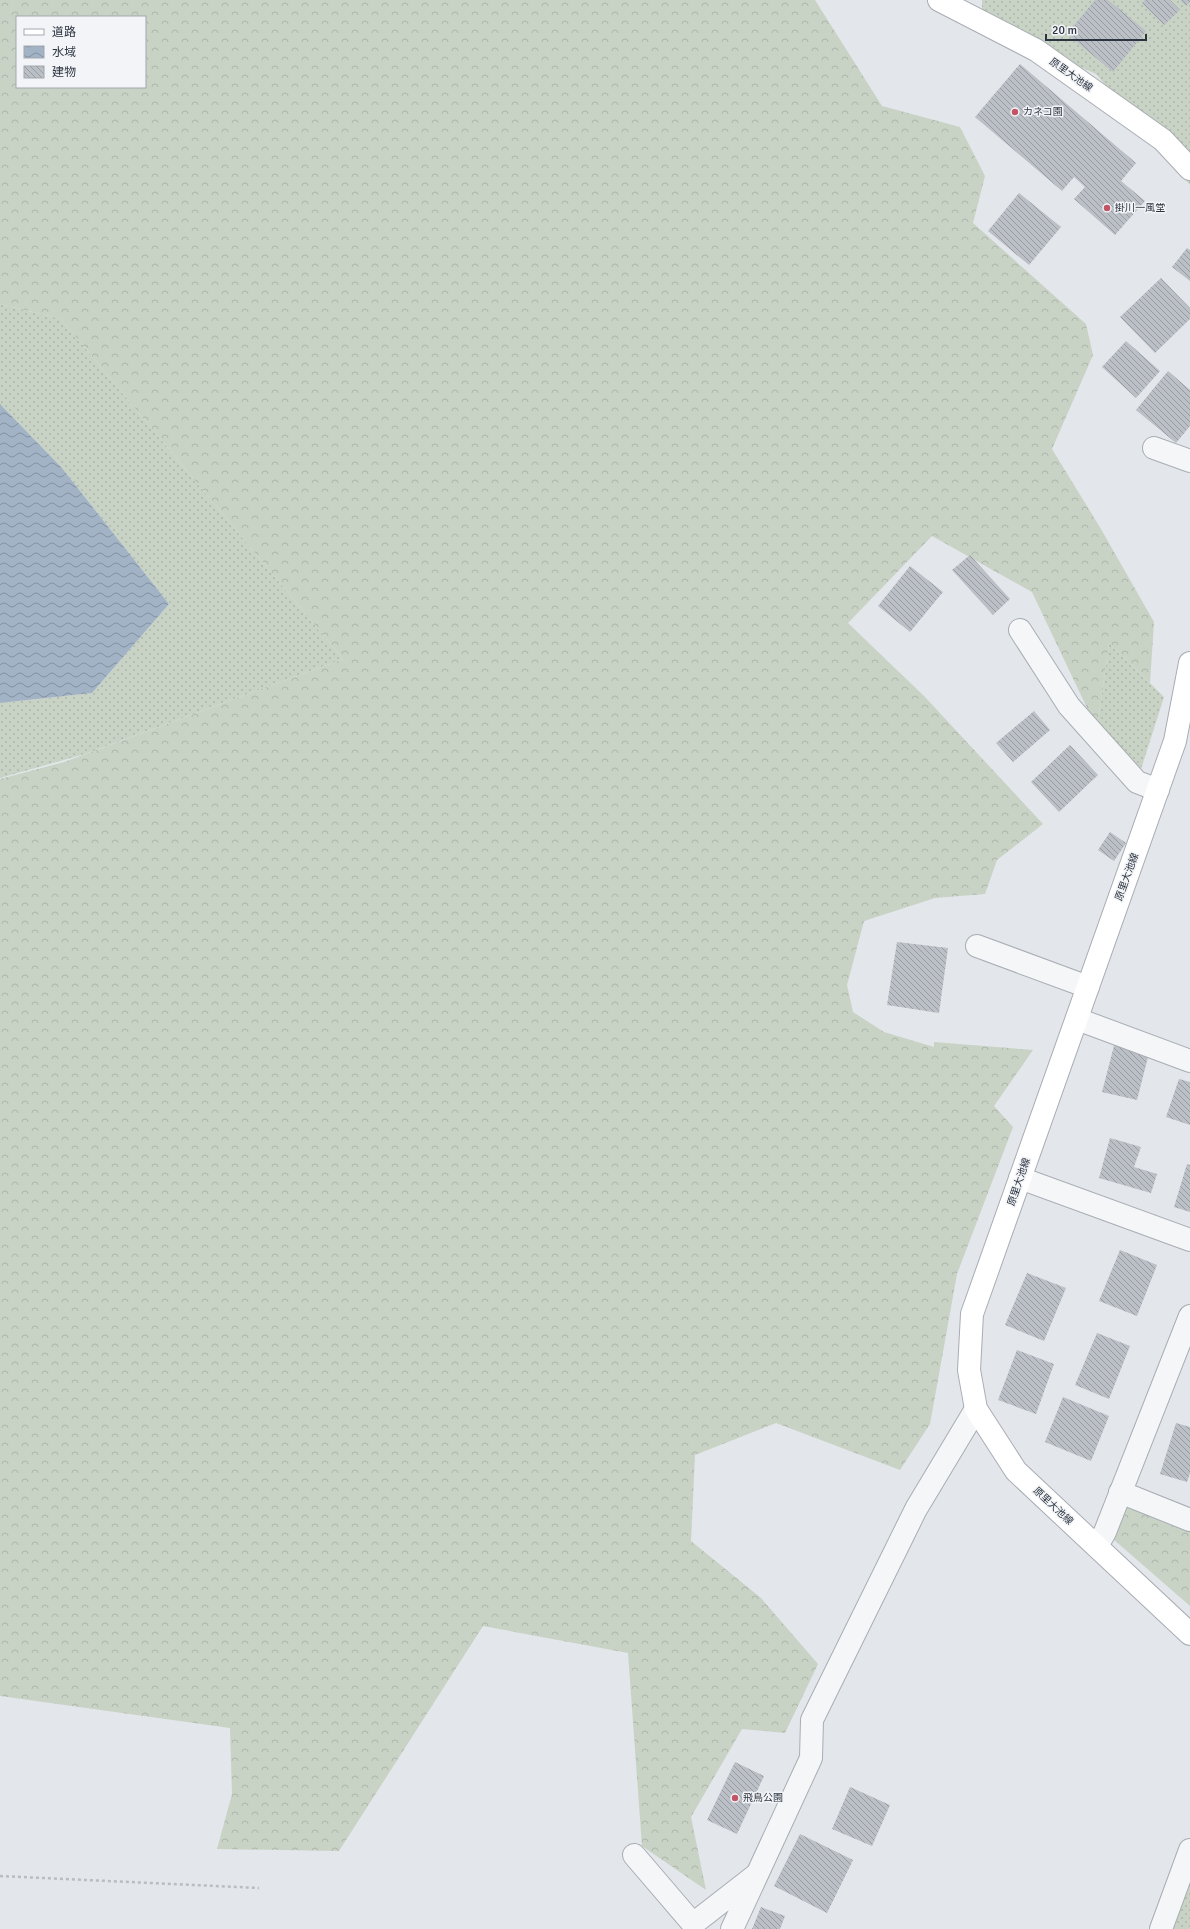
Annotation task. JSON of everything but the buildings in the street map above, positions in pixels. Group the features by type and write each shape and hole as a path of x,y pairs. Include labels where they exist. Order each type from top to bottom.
{"main road":[{"name":"原里大池線","path":"938,0 1036,50 1163,140 1190,170"},
{"name":"原里大池線","path":"1190,663 1175,741 972,1314 969,1370 976,1409 1016,1471 1190,1634"}],"street":[{"path":"1154,448 1190,461"},
{"path":"1020,630 1068,706 1137,782 1158,790"},
{"path":"977,946 1088,987"},
{"path":"1077,1019 1190,1061"},
{"path":"1020,1178 1190,1240"},
{"path":"1096,1546 1105,1532 1190,1316"},
{"path":"732,1929 811,1758 812,1720 916,1509 976,1409"},
{"path":"1120,1492 1190,1520"},
{"path":"1161,1929 1190,1850"},
{"path":"634,1855 693,1924 758,1873"}],"path":[{"path":"0,1876 259,1888"}],"green space":[{"path":"0,0 815,0 882,106 960,127 985,176 973,223 1086,324 1093,355 1052,449 1101,529 1154,622 1150,683 1109,643 1097,729 1032,592 932,536 848,623 924,696 1043,824 997,860 985,894 935,898 864,921 847,985 853,1012 884,1032 934,1047 934,1042 1033,1050 994,1106 1013,1127 957,1274 930,1424 900,1470 776,1423 695,1455 691,1541 761,1598 818,1664 785,1733 742,1729 691,1817 706,1890 642,1846 628,1653 483,1626 339,1851 217,1849 232,1794 230,1728 0,1696 0,779 64,762 343,659 61,319 0,304"},
{"path":"982,0 1190,0 1190,185 1096,74 982,23"},
{"path":"0,304 61,319 343,659 85,754 0,778 0,703 92,693 169,604 62,468 0,404"},
{"path":"1109,643 1164,697 1141,769 1118,757 1097,729"},
{"path":"1120,1492 1190,1520 1190,1606 1105,1532"},
{"path":"1190,1878 1190,1929 1172,1929"}],"water":[{"path":"0,404 62,468 169,604 92,693 0,703"}],"place":[{"name":"カネコ園","path":"1015,112"},
{"name":"掛川一風堂","path":"1107,208"},
{"name":"飛鳥公園","path":"735,1798"}]}
